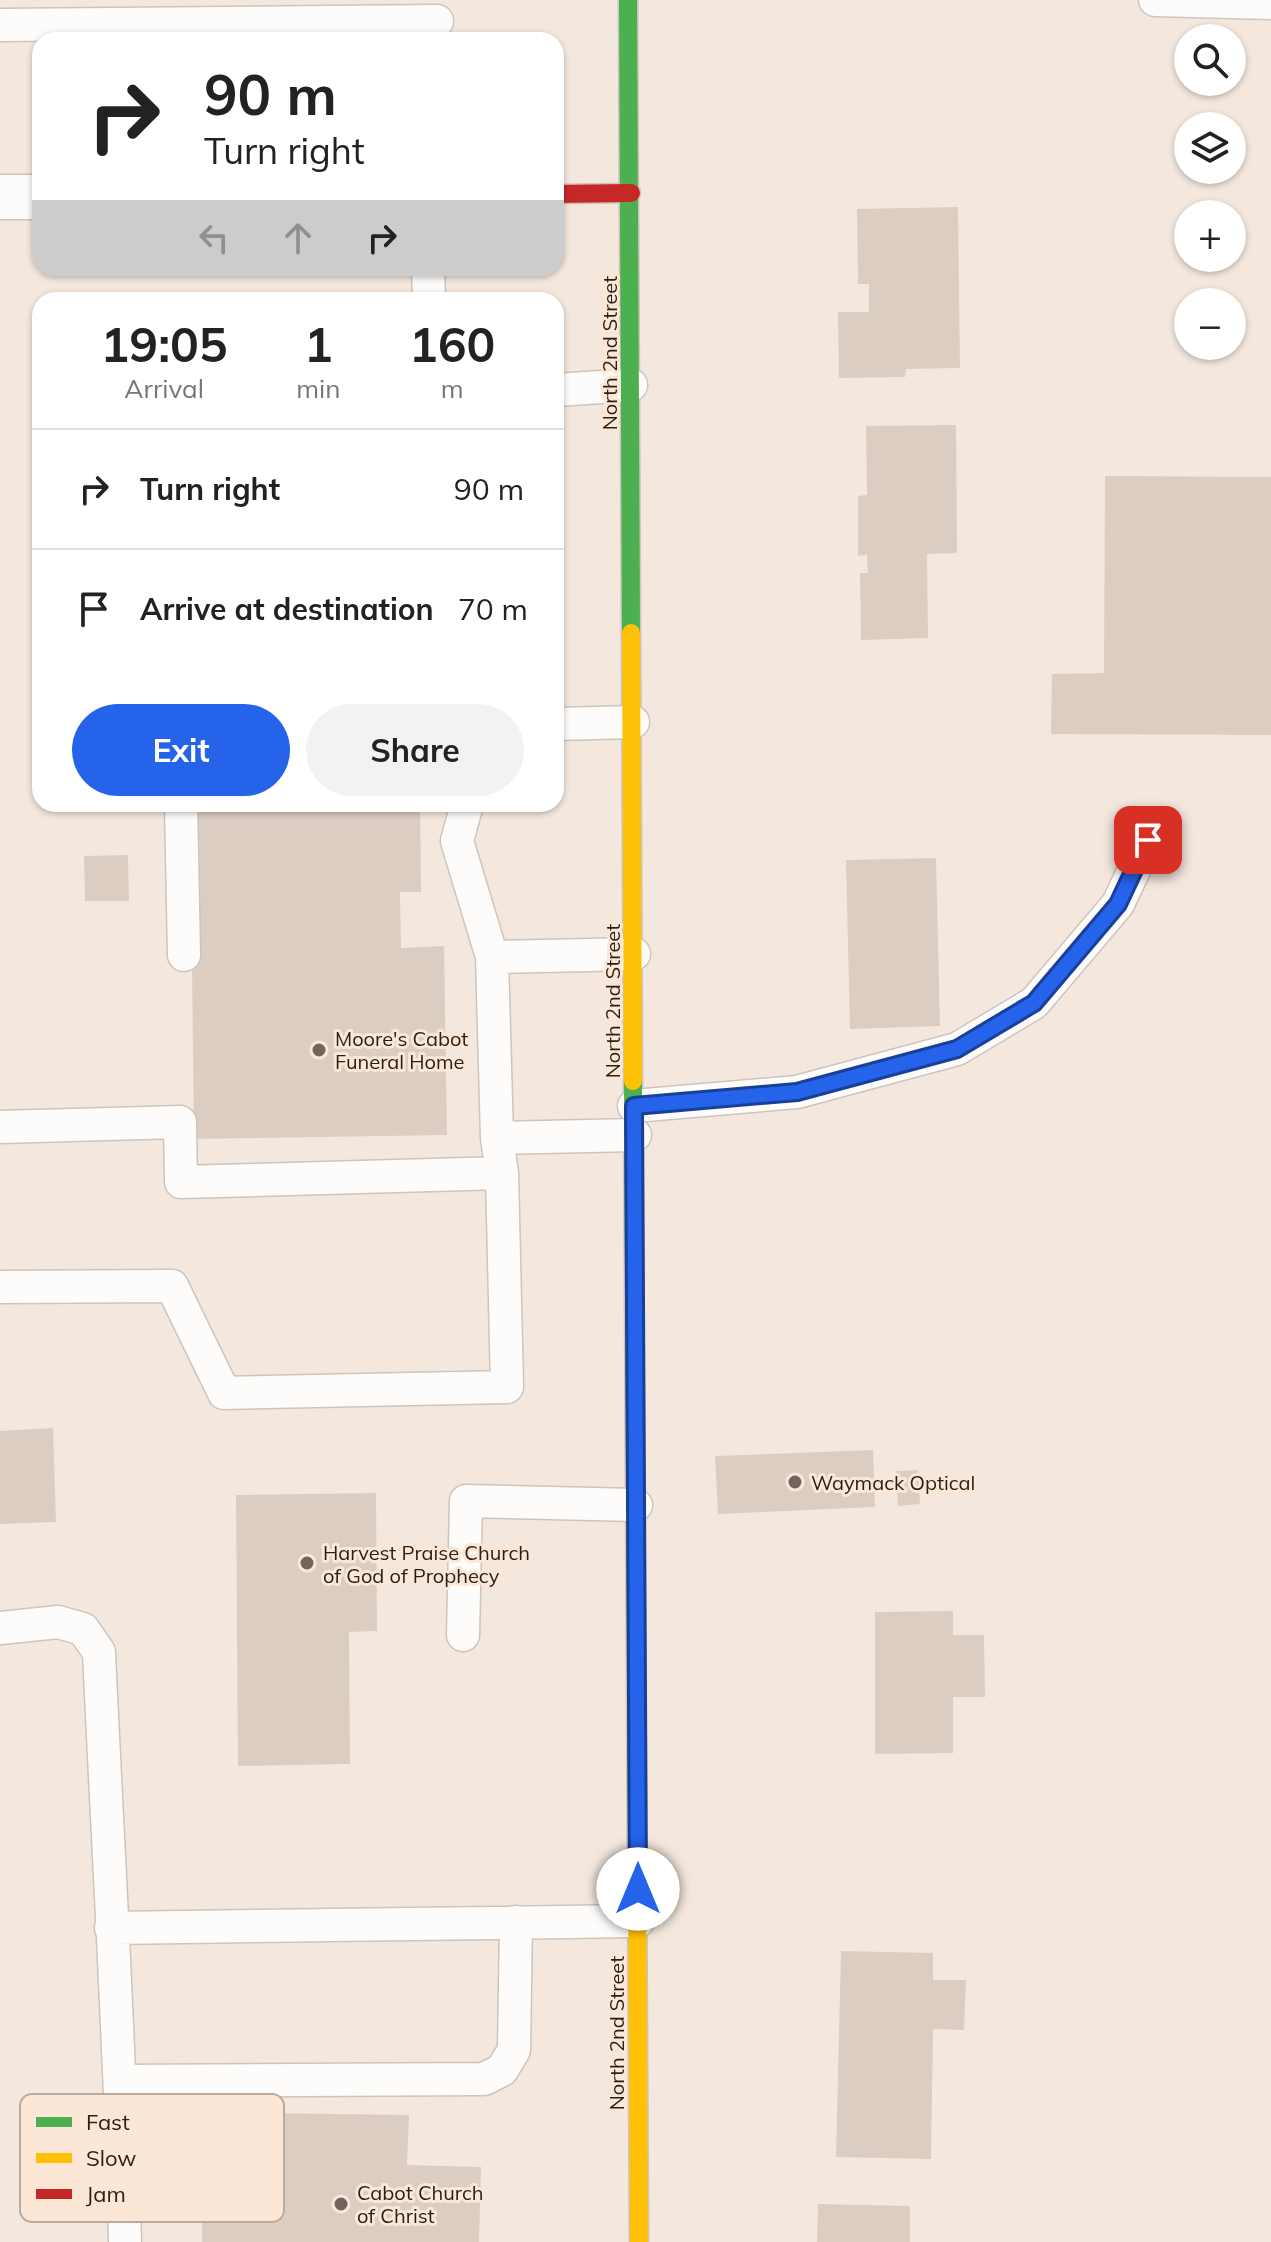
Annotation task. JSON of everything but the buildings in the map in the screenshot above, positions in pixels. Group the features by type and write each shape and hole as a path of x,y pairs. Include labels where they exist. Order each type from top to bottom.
{"main road":[{"name":"North 2nd Street","path":"628,0 639,2242"},
{"path":"564,194 631,193"}],"street":[{"path":"0,197 32,197"}],"lane":[{"path":"1155,0 1271,3"},
{"path":"0,25 271,31 437,21"},
{"path":"564,389 631,385"},
{"path":"564,724 633,722"},
{"path":"181,812 184,955"},
{"path":"0,1287 172,1286 224,1393 507,1387 502,1173 497,1138 492,957 457,841 465,812"},
{"path":"497,1138 635,1120 797,1092 957,1049 1034,1003 1118,904 1148,840"},
{"path":"492,957 634,954"},
{"path":"0,1127 180,1122 181,1182 502,1173"},
{"path":"463,1635 466,1501 636,1505"},
{"path":"0,1628 58,1622 83,1629 99,1652 121,2094"},
{"path":"111,1928 638,1921"},
{"path":"121,2081 484,2079 502,2070 514,2050 516,1922"},
{"path":"125,2222 125,2242"}],"traffic: fast":[{"path":"628,0 631,633"},
{"path":"633,1081 637,1868"}],"traffic: slow":[{"path":"631,633 633,1081"},
{"path":"637,1868 639,2242"}],"traffic: jam":[{"path":"564,194 631,193"}],"place":[{"name":"Moore's Cabot Funeral Home","path":"319,1050"},
{"name":"Waymack Optical","path":"795,1482"},
{"name":"Harvest Praise Church of God of Prophecy","path":"307,1563"},
{"name":"Cabot Church of Christ","path":"341,2204"}],"route":[{"path":"638,1889 634,1106 797,1092 957,1049 1034,1003 1118,904 1148,840"}]}
